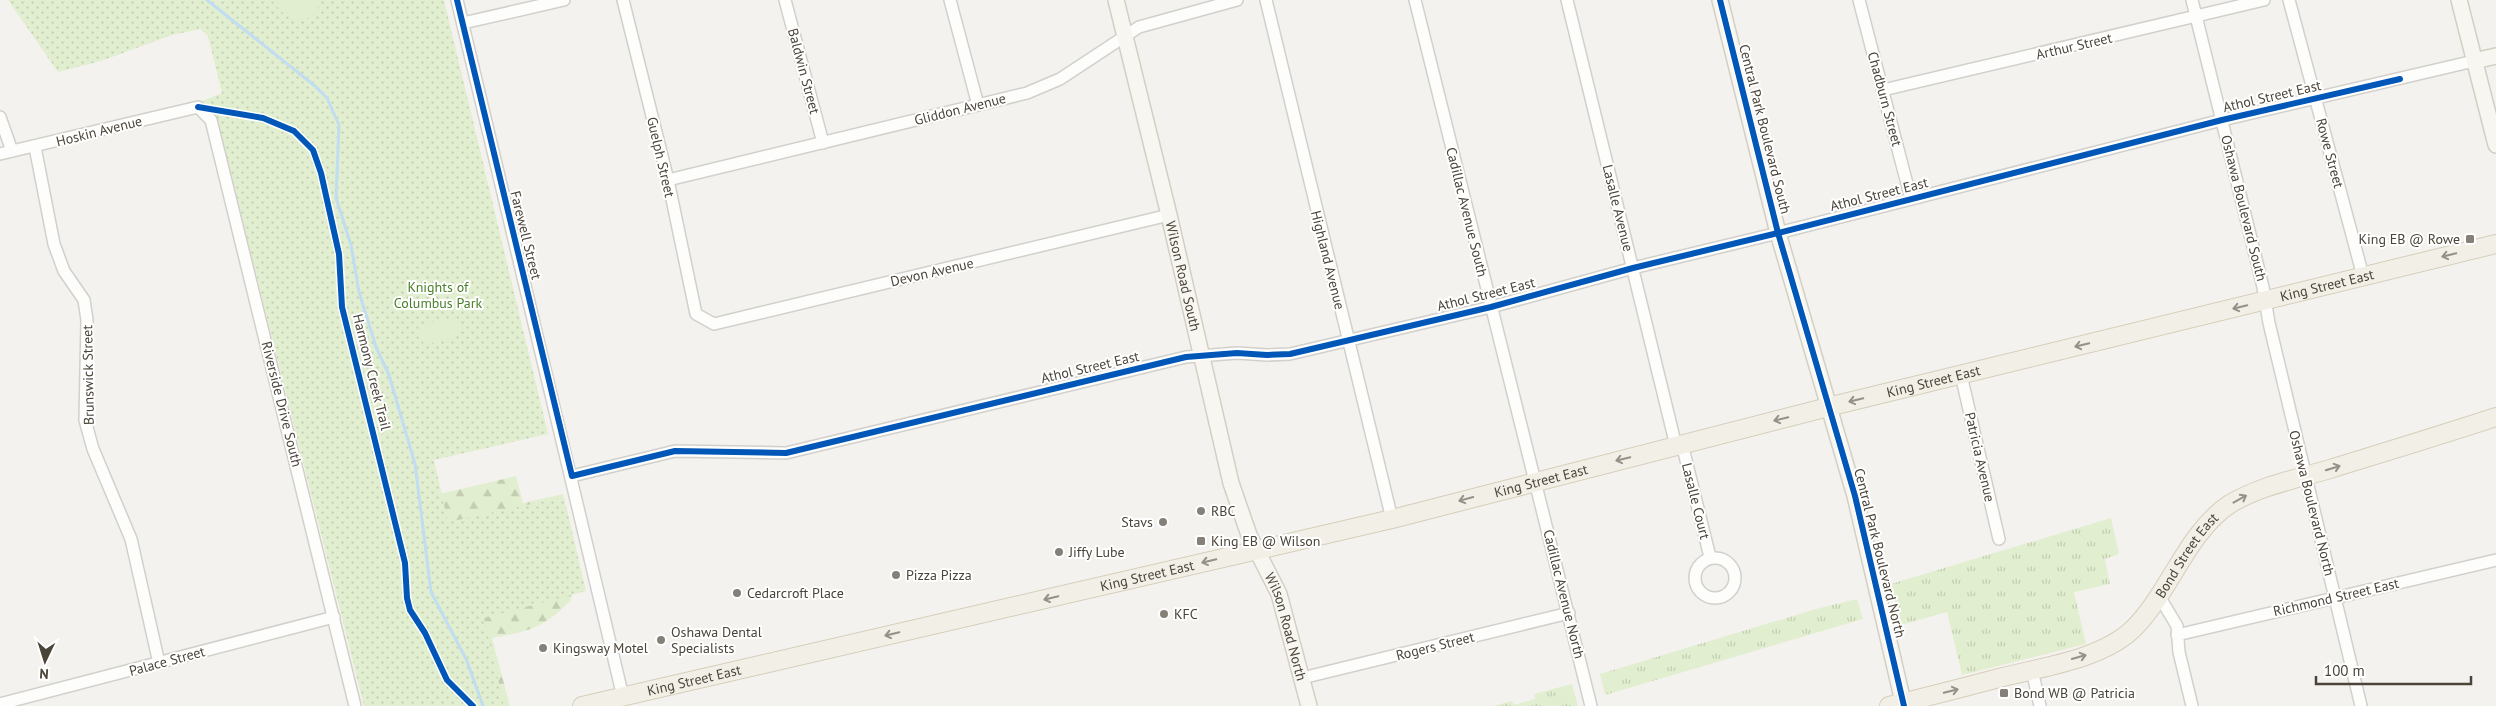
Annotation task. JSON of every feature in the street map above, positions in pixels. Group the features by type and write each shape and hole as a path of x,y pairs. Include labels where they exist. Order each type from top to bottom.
{"main road":[{"name":"Wilson Road South","path":"1116,0 1169,215 1231,483 1239,510 1256,550"},
{"name":"Central Park Boulevard South","path":"1720,0 1778,233 1828,407"},
{"path":"2459,0 2496,145"},
{"name":"Athol Street East","path":"2474,61 2496,56"},
{"name":"King Street East","path":"582,706 1392,519 1828,407 2496,244"},
{"name":"Central Park Boulevard North","path":"1828,407 1855,496 1899,705"},
{"name":"Bond Street East","path":"1899,705 2093,653 2109,646 2133,629 2159,596 2205,528 2220,513 2245,496 2496,417"},
{"name":"Wilson Road North","path":"1256,550 1279,594 1309,706"}],"street":[{"name":"Farewell Street","path":"457,0 572,476 623,697"},
{"path":"462,23 564,0"},
{"name":"Guelph Street","path":"623,0 668,180 696,314"},
{"name":"Baldwin Street","path":"785,0 823,143"},
{"path":"950,0 978,105"},
{"name":"Gliddon Avenue","path":"668,180 1045,87 1125,34 1151,21 1237,0"},
{"name":"Highland Avenue","path":"1266,0 1392,519"},
{"name":"Cadillac Avenue South","path":"1416,0 1536,481"},
{"name":"Lasalle Avenue","path":"1567,0 1632,268 1679,445"},
{"name":"Chadburn Street","path":"1859,0 1911,199"},
{"name":"Oshawa Boulevard South","path":"2192,0 2198,17 2266,300"},
{"name":"Arthur Street","path":"1883,90 2264,0"},
{"name":"Rowe Street","path":"2289,0 2363,276"},
{"name":"Athol Street East","path":"572,476 675,451 786,453 1186,357 1237,353 1277,355 1348,340 1491,306 1632,268 1778,233 2222,120 2315,100 2474,61"},
{"name":"Hoskin Avenue","path":"0,154 198,107"},
{"name":"Riverside Drive South","path":"198,107 211,120 355,706"},
{"path":"0,117 12,152"},
{"name":"Brunswick Street","path":"35,147 54,244 64,270 84,300 87,320 86,420 93,448 131,538 159,663"},
{"name":"Devon Avenue","path":"696,314 714,324 1169,215"},
{"name":"Oshawa Boulevard North","path":"2266,300 2268,323 2361,706"},
{"name":"Patricia Avenue","path":"1961,375 1999,539"},
{"name":"Lasalle Court","path":"1679,445 1710,558"},
{"name":"Cadillac Avenue North","path":"1536,481 1591,706"},
{"name":"Richmond Street East","path":"2177,635 2496,560"},
{"path":"2159,596 2175,619 2178,652 2192,706"},
{"name":"Rogers Street","path":"1302,678 1569,613"},
{"name":"Palace Street","path":"0,704 334,617"},
{"path":"2032,670 2040,706"}],"green space":[{"name":"Knights of Columbus Park","path":"8,0 444,0 548,434 434,460 448,522 564,497 586,591 484,618 504,706 364,706 218,121 200,102 222,93 208,36 200,29 172,35 101,61 58,72"},
{"path":"271,0 320,0 317,10 309,18 299,20 288,17"},
{"path":"456,316 461,335 424,345 418,326"},
{"path":"516,476 523,503 563,494 573,571 571,600 553,617 536,627 492,638 510,706 492,706 431,496"},
{"path":"2111,518 2119,554 2105,559 2110,584 2074,592 2086,644 1962,675 1947,612 1901,625 1891,584"},
{"path":"1857,599 1863,619 1605,695 1600,674 1816,609"},
{"path":"1572,684 1578,706 1493,706 1512,701 1514,705 1535,699 1534,694"}],"waterway":[{"path":"207,0 315,86 327,98 339,125 336,198 351,245 359,292 376,347 389,375 415,464 431,592 467,661 483,706"}],"cycle path":[{"path":"457,0 572,476 675,451 786,453 1186,357 1237,353 1290,354 1491,307 1633,268 2222,120 2400,79"},
{"path":"1720,0 1778,233 1855,496 1904,706"},
{"name":"Harmony Creek Trail","path":"198,107 263,118 294,131 313,150 321,173 339,254 342,307 405,563 407,598 410,610 425,633 447,680 473,706"}],"place":[{"name":"King EB @ Rowe","path":"2470,239"},
{"name":"RBC","path":"1201,511"},
{"name":"Stavs","path":"1163,522"},
{"name":"King EB @ Wilson","path":"1201,541"},
{"name":"Jiffy Lube","path":"1059,552"},
{"name":"Pizza Pizza","path":"896,575"},
{"name":"Cedarcroft Place","path":"737,593"},
{"name":"KFC","path":"1164,614"},
{"name":"Oshawa Dental Specialists","path":"661,640"},
{"name":"Kingsway Motel","path":"543,648"},
{"name":"Bond WB @ Patricia","path":"2004,693"}]}
